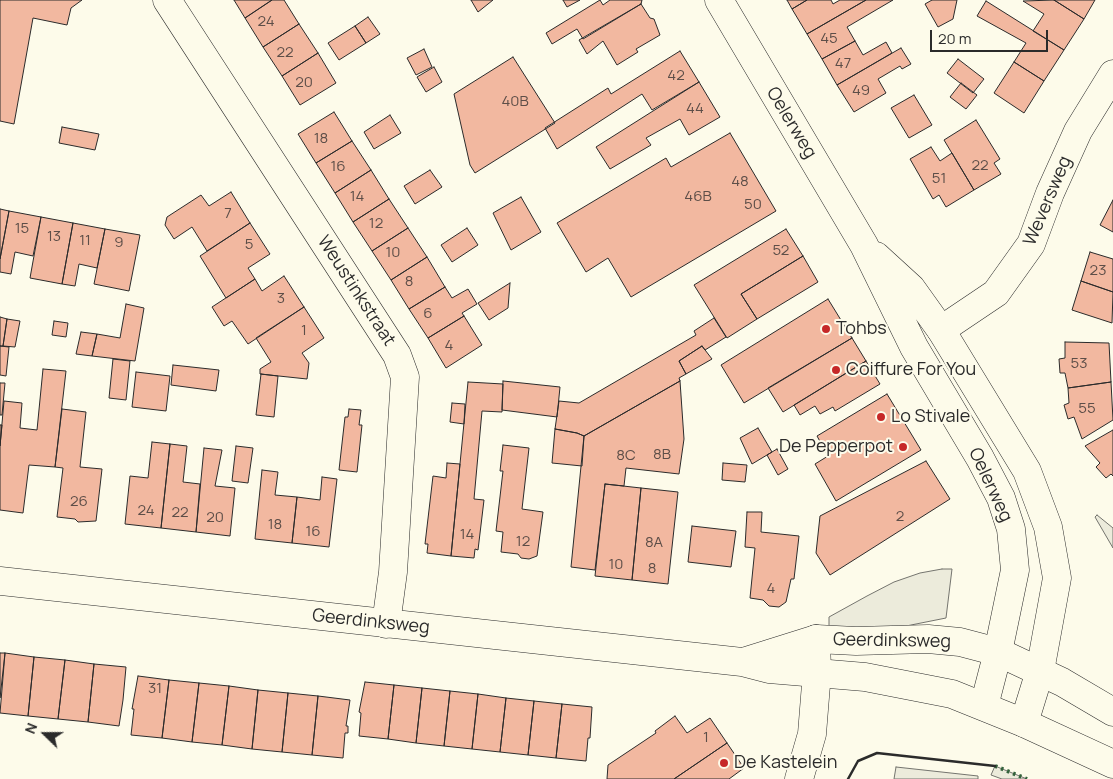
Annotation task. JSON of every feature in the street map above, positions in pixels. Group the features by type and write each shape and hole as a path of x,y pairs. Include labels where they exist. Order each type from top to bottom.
{"main road":[{"name":"Weustinkstraat","path":"167,0 397,355 404,377 393,572 386,624"},
{"name":"Oelerweg","path":"719,0 864,245 914,347 980,458 1006,514 1011,529 1014,570 998,652 984,706"},
{"name":"Weversweg","path":"941,330 996,292 1031,244 1050,193 1078,131 1113,74"},
{"name":"Oelerweg","path":"864,245 911,288 941,330 1027,471 1048,527 1057,578 1040,671 1024,723"},
{"name":"Geerdinksweg","path":"0,581 742,662 769,669 865,677 952,694 984,706"},
{"name":"Geerdinksweg","path":"742,662 816,639 856,641 928,639 960,642 998,652 1040,671"},
{"path":"799,779 812,734 817,672 816,639"},
{"path":"1040,671 1093,698 1113,712"},
{"path":"984,706 1113,764"}],"shaded area":[{"path":"1097,515 1113,528 1113,548 1095,517"},
{"path":"952,569 946,618 906,626 834,631 829,626 829,617 894,582 920,573"},
{"path":"995,766 1027,779 1002,779 991,775"},
{"path":"896,767 978,776 978,779 894,779"}],"building":[{"path":"0,0 82,0 71,8 67,25 33,18 14,124 0,121"},
{"path":"234,0 272,0 245,18"},
{"path":"272,0 284,0 299,24 263,47 245,18"},
{"path":"471,0 493,0 478,12"},
{"path":"563,0 580,0 567,7"},
{"path":"600,0 603,5 610,0 642,0 641,4 583,39 577,29 552,44 546,33"},
{"path":"787,0 807,0 792,9"},
{"path":"807,0 831,0 833,4 840,0 866,0 807,34 792,9"},
{"path":"866,0 893,0 847,27 855,41 822,59 807,34"},
{"path":"932,0 957,0 953,19 938,27 925,4"},
{"path":"1054,0 1084,19 1064,50 1033,31 1044,14 1023,1"},
{"path":"1054,0 1095,0 1084,19"},
{"path":"986,1 1064,50 1044,81 1014,62 1026,43 977,16"},
{"path":"641,4 650,18 654,19 660,35 636,49 638,52 617,65 603,41 587,54 579,40"},
{"path":"368,17 380,34 366,43 355,26"},
{"path":"299,24 318,53 282,76 263,47"},
{"path":"355,26 366,43 339,60 328,43"},
{"path":"855,41 863,55 886,42 892,53 837,85 822,59"},
{"path":"901,48 911,64 902,69 900,66 878,79 886,93 854,112 837,85"},
{"path":"424,49 432,67 416,75 407,58"},
{"path":"680,51 699,82 652,110 642,94 557,149 545,128 608,88 611,94"},
{"path":"318,53 336,83 300,105 282,76"},
{"path":"513,57 555,123 475,173 470,165 454,94"},
{"path":"958,59 984,79 973,93 947,73"},
{"path":"1014,62 1044,81 1024,113 994,93"},
{"path":"434,67 442,82 426,92 417,77"},
{"path":"699,82 720,117 689,135 680,119 646,138 651,145 610,169 596,147"},
{"path":"961,83 977,95 966,109 950,97"},
{"path":"914,95 932,125 909,138 891,108"},
{"path":"334,112 352,141 316,163 298,134"},
{"path":"390,115 401,133 374,149 364,132"},
{"path":"976,120 1000,159 994,163 1001,174 974,190 944,140"},
{"path":"62,127 99,134 95,150 59,143"},
{"path":"730,133 776,211 631,297 608,258 586,272 557,223 666,158 671,167"},
{"path":"352,141 371,170 335,193 316,163"},
{"path":"931,147 940,161 952,153 974,190 946,207 939,195 933,199 910,159"},
{"path":"371,170 389,199 353,222 335,193"},
{"path":"430,170 442,187 415,204 404,186"},
{"path":"231,192 250,223 207,251 192,227 174,239 165,225 167,217 201,195 209,206"},
{"path":"521,197 541,232 511,250 493,213"},
{"path":"389,199 408,228 372,251 353,222"},
{"path":"1113,200 1113,232 1100,225"},
{"path":"0,209 9,211 0,259"},
{"path":"9,211 41,217 33,256 15,252 11,274 0,272 0,259"},
{"path":"41,217 73,223 62,284 30,278"},
{"path":"73,223 105,229 97,268 79,264 75,286 62,284"},
{"path":"250,223 270,254 248,268 255,279 226,298 200,256"},
{"path":"408,228 427,257 391,280 372,251"},
{"path":"467,228 478,245 452,262 441,245"},
{"path":"105,229 140,235 129,291 94,284"},
{"path":"786,229 803,256 741,294 757,319 727,338 694,285"},
{"path":"1090,252 1113,259 1113,292 1081,281"},
{"path":"803,256 818,282 757,319 741,294"},
{"path":"427,257 445,287 409,309 391,280"},
{"path":"284,276 304,307 248,344 232,321 224,326 212,307 255,279 262,291"},
{"path":"1081,281 1113,292 1112,323 1072,310"},
{"path":"510,283 508,308 489,320 478,303"},
{"path":"445,287 452,298 468,289 477,304 462,313 464,316 428,338 409,309"},
{"path":"828,299 852,338 744,403 721,365"},
{"path":"126,304 144,308 135,361 92,356 97,334 120,338"},
{"path":"304,307 324,338 302,353 309,363 307,379 260,374 260,369 271,362 256,338"},
{"path":"464,316 482,345 446,368 428,338"},
{"path":"0,317 7,319 3,346 0,346"},
{"path":"714,318 726,337 705,350 702,346 679,361 686,374 679,378 680,381 584,436 555,429 559,401 579,403 696,335 694,331"},
{"path":"7,319 20,321 15,347 3,346"},
{"path":"54,321 68,323 66,337 52,335"},
{"path":"81,332 97,334 92,356 76,354"},
{"path":"852,338 866,361 783,412 768,388"},
{"path":"1065,342 1109,343 1111,382 1068,388 1065,373 1060,373 1059,359 1065,358"},
{"path":"0,346 9,347 6,376 0,375"},
{"path":"702,346 712,359 686,374 679,361"},
{"path":"113,359 130,361 126,400 109,398"},
{"path":"866,361 880,384 835,411 833,407 820,414 815,406 800,415 794,405"},
{"path":"173,365 219,370 216,391 171,385"},
{"path":"43,369 66,371 55,467 29,465 23,513 0,510 0,446 4,401 22,403 20,428 37,430"},
{"path":"136,372 170,376 166,411 132,407"},
{"path":"261,374 278,376 274,417 256,415"},
{"path":"503,381 560,387 557,417 502,410"},
{"path":"680,381 684,439 679,474 626,468 624,486 605,484 595,570 571,567 584,436"},
{"path":"468,382 503,384 502,412 482,411 474,499 484,500 478,550 475,549 474,558 451,556"},
{"path":"1111,382 1113,420 1082,439 1074,417 1068,419 1064,405 1069,403 1068,388"},
{"path":"0,383 5,383 2,415 0,415"},
{"path":"887,394 921,450 836,501 815,464 828,456 817,436"},
{"path":"452,403 465,404 464,424 450,422"},
{"path":"62,409 86,412 80,467 102,469 96,521 78,522 75,519 57,517 63,468 55,467"},
{"path":"349,409 361,410 359,425 362,425 357,472 339,470 345,417 348,417"},
{"path":"0,425 2,425 0,446"},
{"path":"758,428 772,452 752,464 740,438"},
{"path":"555,429 584,436 582,466 552,463"},
{"path":"1113,430 1113,476 1111,474 1106,478 1096,467 1100,463 1085,446"},
{"path":"152,442 170,444 161,528 125,524 130,476 148,478"},
{"path":"170,444 187,446 183,482 200,484 196,532 161,528"},
{"path":"503,445 529,448 522,509 543,512 537,556 529,559 521,558 518,554 501,552 503,532 496,531 503,471 500,471"},
{"path":"236,446 253,448 248,483 232,481"},
{"path":"204,448 222,450 215,486 235,488 230,536 196,532"},
{"path":"777,449 788,469 778,475 767,455"},
{"path":"926,461 950,499 830,575 816,553 820,516"},
{"path":"447,463 460,464 451,556 427,553 428,544 425,544 433,476 446,478"},
{"path":"723,463 747,465 745,482 722,480"},
{"path":"262,470 278,472 275,495 297,497 292,543 255,539"},
{"path":"322,477 337,479 329,547 292,543 297,497 320,500"},
{"path":"605,484 641,488 632,580 595,576"},
{"path":"641,488 678,492 668,584 632,580"},
{"path":"747,512 762,512 761,532 799,536 794,579 791,579 786,602 779,607 769,606 763,600 750,598 755,548 745,547"},
{"path":"692,526 736,531 731,567 688,562"},
{"path":"0,653 5,653 0,698"},
{"path":"5,653 34,657 28,716 0,713"},
{"path":"34,657 65,660 58,719 28,716"},
{"path":"65,660 94,664 88,722 58,719"},
{"path":"94,664 126,667 119,726 88,722"},
{"path":"138,676 169,680 162,738 131,735 134,709 132,709"},
{"path":"169,680 199,683 192,742 162,738"},
{"path":"365,682 394,685 388,739 359,736 361,713 359,712"},
{"path":"199,683 229,686 222,745 192,742"},
{"path":"394,685 422,688 416,743 388,739"},
{"path":"229,686 258,690 252,749 222,745"},
{"path":"422,688 450,691 444,746 416,743"},
{"path":"258,690 288,693 282,752 252,749"},
{"path":"450,691 478,694 472,749 444,746"},
{"path":"288,693 318,696 312,755 282,752"},
{"path":"478,694 506,698 500,752 472,749"},
{"path":"318,696 350,700 346,726 348,726 348,733 345,733 343,758 312,755"},
{"path":"506,698 534,701 528,755 500,752"},
{"path":"534,701 562,704 556,758 528,755"},
{"path":"562,704 592,707 586,761 556,758"},
{"path":"675,716 687,733 710,718 727,743 674,779 607,779 608,765 656,733 655,731"},
{"path":"727,743 744,768 729,779 674,779"}],"hedge":[{"path":"995,766 1027,779"}],"wall":[{"path":"848,779 858,761 877,753 995,766"}],"place":[{"name":"Tohbs","path":"826,329"},
{"name":"Coiffure For You","path":"836,370"},
{"name":"Lo Stivale","path":"881,417"},
{"name":"De Pepperpot","path":"903,447"},
{"name":"De Kastelein","path":"724,763"}]}
